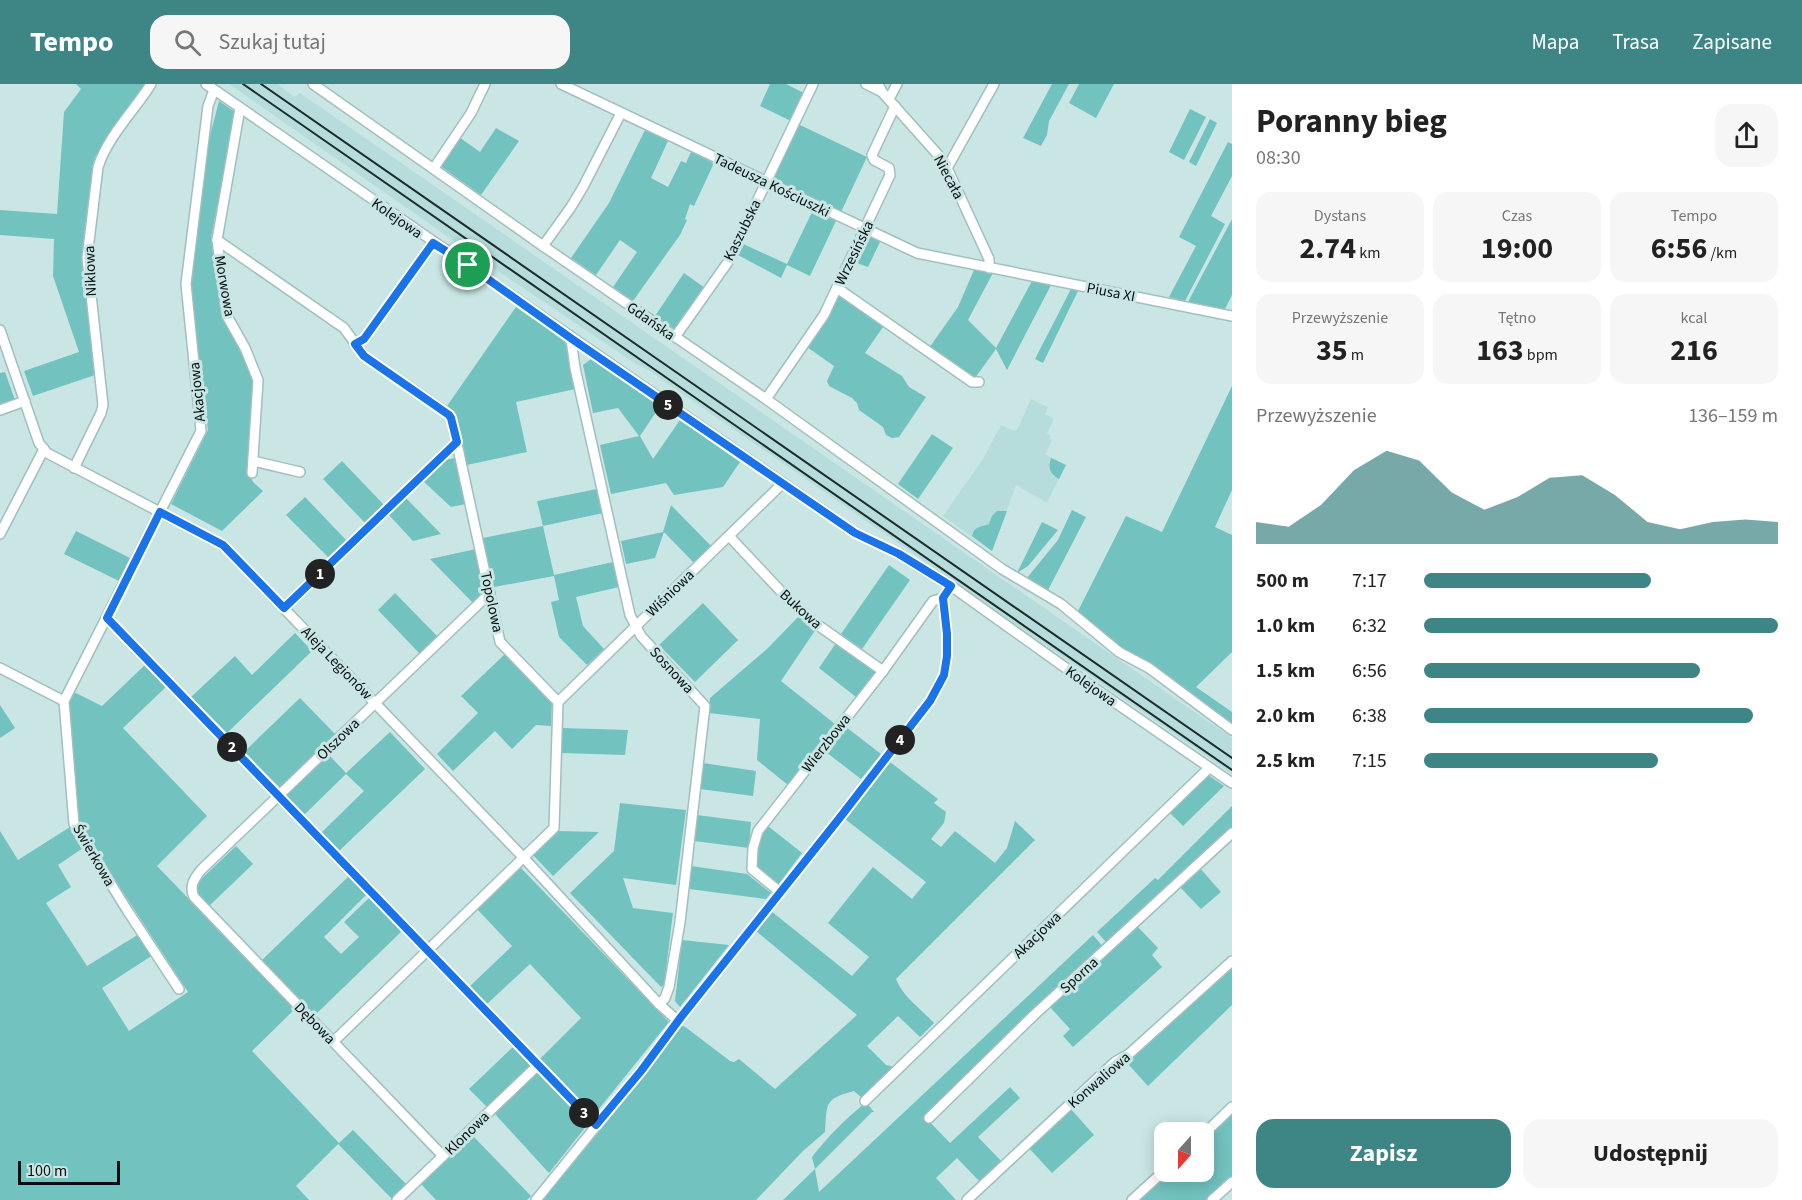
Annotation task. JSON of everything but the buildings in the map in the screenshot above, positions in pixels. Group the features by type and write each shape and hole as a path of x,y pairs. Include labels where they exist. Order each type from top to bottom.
{"street":[{"name":"Niklowa","path":"74,468 103,405 87,258 98,167 112,140 151,84"},
{"name":"Kolejowa","path":"206,84 860,536 899,554 951,586 1232,783"},
{"name":"Gdańska","path":"313,84 766,399 988,560 1061,604 1119,652 1149,668 1232,730"},
{"path":"434,168 471,113 485,84"},
{"name":"Tadeusza Kościuszki","path":"561,84 917,253 989,268"},
{"name":"Kaszubska","path":"675,337 728,262 813,84"},
{"path":"866,84 886,95 897,84"},
{"path":"947,168 994,84"},
{"name":"Akacjowa","path":"64,701 201,431 186,284 208,106 214,90"},
{"name":"Niecała","path":"886,95 947,168 989,259 989,268"},
{"name":"Wrzesińska","path":"766,399 824,315 891,173 889,168 874,160 872,155 886,95"},
{"name":"Morwowa","path":"240,108 216,240 227,316 245,348 258,380 252,473"},
{"path":"543,246 583,187 621,113"},
{"name":"Topolowa","path":"216,240 344,328 364,356 449,415 457,442 500,642 558,702"},
{"path":"355,344 364,339 433,243"},
{"name":"Piusa XI","path":"989,268 1232,316"},
{"path":"837,288 971,381 979,382"},
{"path":"0,330 44,449 0,534"},
{"name":"Sosnowa","path":"572,339 575,368 630,615 641,636 705,706 680,922 669,987 665,998 659,1004"},
{"path":"0,410 25,401"},
{"path":"284,608 457,442"},
{"name":"Aleja Legionów","path":"44,449 50,456 223,545 523,856 659,1004 678,1021"},
{"path":"253,460 300,472"},
{"name":"Wiśniowa","path":"558,702 783,483"},
{"name":"Bukowa","path":"729,536 789,600 815,623 883,671"},
{"path":"536,1200 641,1071 930,701 944,675 947,634 943,598 951,586"},
{"name":"Olszowa","path":"191,888 193,880 201,870 490,593"},
{"name":"Wierzbowa","path":"780,892 752,869 753,849 758,831 883,671 933,601 943,598"},
{"path":"107,618 596,1125"},
{"path":"0,668 64,701"},
{"name":"Świerkowa","path":"64,701 74,824 179,989"},
{"path":"333,1042 554,828 558,702"},
{"name":"Akacjowa","path":"865,1101 1209,768"},
{"name":"Sporna","path":"929,1118 1034,1016 1232,833"},
{"name":"Dębowa","path":"191,888 194,897 443,1156"},
{"name":"Konwaliowa","path":"967,1200 1115,1062 1129,1054 1232,961"},
{"name":"Klonowa","path":"397,1200 537,1066"},
{"path":"1214,1124 1232,1107"},
{"path":"1132,1200 1154,1180"},
{"path":"1212,1200 1232,1182"}],"shaded area":[{"path":"76,84 145,84 95,157 82,257 95,375 33,396 24,371 79,352 53,276 54,239 0,235 0,210 57,214 64,112 81,89"},
{"path":"229,84 278,84 294,97 300,93 1232,738 1232,774 651,372 480,259"},
{"path":"770,84 786,84 804,93 791,121 760,106"},
{"path":"1052,84 1069,84 1049,121 1047,135 1041,146 1023,138"},
{"path":"1079,84 1114,84 1096,118 1069,103"},
{"path":"219,101 235,112 211,238 221,314 255,380 247,469 253,482 263,491 222,531 171,504 208,430 189,283 206,151"},
{"path":"1190,109 1206,117 1184,160 1169,152"},
{"path":"1210,119 1217,123 1196,166 1189,162"},
{"path":"798,124 867,157 841,212 772,179"},
{"path":"496,128 519,141 481,195 439,165 459,137 480,152"},
{"path":"645,130 668,141 651,178 668,187 681,161 686,163 691,152 714,163 694,206 690,204 685,219 687,220 680,235 633,301 613,287 637,252 620,240 596,275 571,258 609,203"},
{"path":"1228,142 1232,144 1232,176 1211,216 1225,224 1185,301 1169,297 1196,246 1179,237"},
{"path":"813,210 836,221 810,276 787,265 781,278 736,254 741,243 787,264"},
{"path":"1232,219 1232,295 1225,309 1188,302"},
{"path":"867,235 880,242 868,267 854,262"},
{"path":"974,270 993,273 968,320 996,348 1032,281 1051,285 1007,370 996,349 975,378 929,348 958,307"},
{"path":"684,273 705,288 676,330 655,316"},
{"path":"1071,289 1078,291 1043,363 1035,359"},
{"path":"838,295 883,327 865,353 902,376 909,387 926,397 899,437 892,438 886,435 883,427 859,410 852,398 829,386 827,381 834,366 807,347"},
{"path":"516,307 565,341 575,389 516,402 527,452 467,465 456,413 447,406"},
{"path":"591,359 660,406 640,436 653,459 680,420 740,462 723,487 674,495 666,483 611,494 600,445 639,436 618,408 593,413 583,365"},
{"path":"5,372 15,400 0,405 0,373"},
{"path":"1232,386 1232,490 1215,527 1232,535 1232,652 1196,687 1232,712 1232,727 1147,662 1121,648 1077,613 1126,516 1162,532"},
{"path":"1031,399 1048,407 1045,414 1054,419 1047,433 1051,436 1052,441 1045,454 1066,465 1047,503 1016,485 992,551 943,516 983,459 1001,425 1014,431 1017,430"},
{"path":"932,434 953,448 918,499 898,484"},
{"path":"455,458 466,504 451,507 423,481 445,460"},
{"path":"1051,458 1066,465 1059,479 1050,470"},
{"path":"342,461 384,505 365,523 323,479"},
{"path":"597,489 603,513 543,526 537,501"},
{"path":"305,497 347,541 329,558 286,515"},
{"path":"406,498 441,534 413,541 389,515"},
{"path":"671,505 711,546 694,563 664,532 655,558 626,564 621,541 663,532"},
{"path":"1072,510 1086,517 1047,592 1026,579 1058,540"},
{"path":"997,511 1007,511 992,551 972,536 976,529 989,524"},
{"path":"1042,522 1058,530 1028,566 1017,573"},
{"path":"543,526 554,575 613,562 619,587 576,597 583,626 604,649 587,665 559,637 551,602 559,600 554,576 494,587 483,538"},
{"path":"76,531 130,558 119,581 64,554"},
{"path":"476,549 484,592 473,603 430,559"},
{"path":"889,565 910,580 862,649 841,634"},
{"path":"395,593 438,637 420,654 378,610"},
{"path":"703,603 738,640 695,682 659,645"},
{"path":"800,615 816,629 781,681 835,724 788,785 757,760 760,719 709,713 710,698 767,649"},
{"path":"295,633 312,651 227,733 191,697 235,656 252,675"},
{"path":"836,643 876,671 856,697 819,668"},
{"path":"505,654 552,702 551,726 536,725 512,749 495,731 453,771 437,754 478,713 461,696"},
{"path":"146,664 167,686 123,728 207,816 157,866 295,1009 252,1051 339,1143 353,1130 406,1184 392,1199 338,1144 296,1186 309,1200 0,1200 0,831 18,860 70,827 83,848 58,865 71,887 46,903 87,966 139,934 153,955 102,988 129,1031 188,992 78,823 69,702 74,692 102,706"},
{"path":"300,698 336,735 280,788 244,752"},
{"path":"0,705 15,728 0,738"},
{"path":"846,727 881,754 861,779 826,752"},
{"path":"562,728 628,730 625,755 561,753"},
{"path":"390,732 425,769 339,851 322,832 364,791 346,774 304,815 286,796 329,755 346,773"},
{"path":"890,762 938,799 934,803 946,812 944,823 931,839 941,847 955,831 995,863 1007,848 1015,821 1035,840 896,979 908,997 934,1023 920,1037 898,1016 867,1046 894,1070 863,1099 854,1091 832,1100 827,1108 825,1132 803,1151 756,1200 543,1200 680,1027 684,1026 730,1061 734,1062 739,1059 775,1089 857,1015 756,931 771,911 852,976 869,957 828,923 873,867 912,899 926,882 845,819"},
{"path":"703,763 756,771 753,796 700,789"},
{"path":"1208,775 1224,786 1183,826 1169,812"},
{"path":"620,803 686,810 676,885 623,878 633,908 673,913 664,985 661,987 570,893 614,851"},
{"path":"1232,806 1232,831 1107,943 1097,932 1155,878 1158,880"},
{"path":"697,815 751,822 749,848 694,841"},
{"path":"768,826 802,853 778,885 757,869 760,835"},
{"path":"558,831 599,832 553,876 533,855"},
{"path":"236,846 253,864 209,906 195,892 195,885"},
{"path":"691,866 747,874 771,893 766,899 689,889"},
{"path":"520,867 669,1022 594,1115 540,1059 581,1018 530,964 487,1004 469,987 512,946 477,909"},
{"path":"1199,867 1221,892 1201,909 1179,886"},
{"path":"349,876 367,894 324,937 341,954 359,937 344,922 370,897 402,931 315,1015 262,960"},
{"path":"1136,925 1158,948 1152,955 1162,967 1073,1047 1063,1036 1070,1029 1048,1005"},
{"path":"1093,935 1105,949 926,1118 950,1143 1010,1087 1020,1098 978,1137 1003,1163 981,1183 957,1158 936,1178 956,1200 783,1200 815,1169 819,1192"},
{"path":"682,940 729,945 680,1007 675,1001"},
{"path":"1232,967 1232,1005 1148,1086 1129,1065 1129,1060"},
{"path":"514,1046 532,1064 487,1107 469,1089"},
{"path":"537,1072 588,1124 549,1173 495,1114"},
{"path":"866,1102 874,1112 815,1169 812,1157 824,1142"},
{"path":"1070,1108 1094,1135 1052,1173 1028,1147"},
{"path":"1232,1112 1232,1180 1211,1200 1139,1200 1158,1182 1214,1182 1214,1129"},
{"path":"472,1135 531,1196 527,1200 436,1200 421,1184"}],"railway":[{"path":"243,84 1232,770"},
{"path":"261,84 1232,758"}],"route":[{"path":"433,243 468,265 855,533 899,554 951,586 943,598 947,634 944,675 930,701 641,1071 596,1125 107,618 160,512 218,541 284,608 457,442 449,415 364,356 355,344 364,339 433,243"}]}
